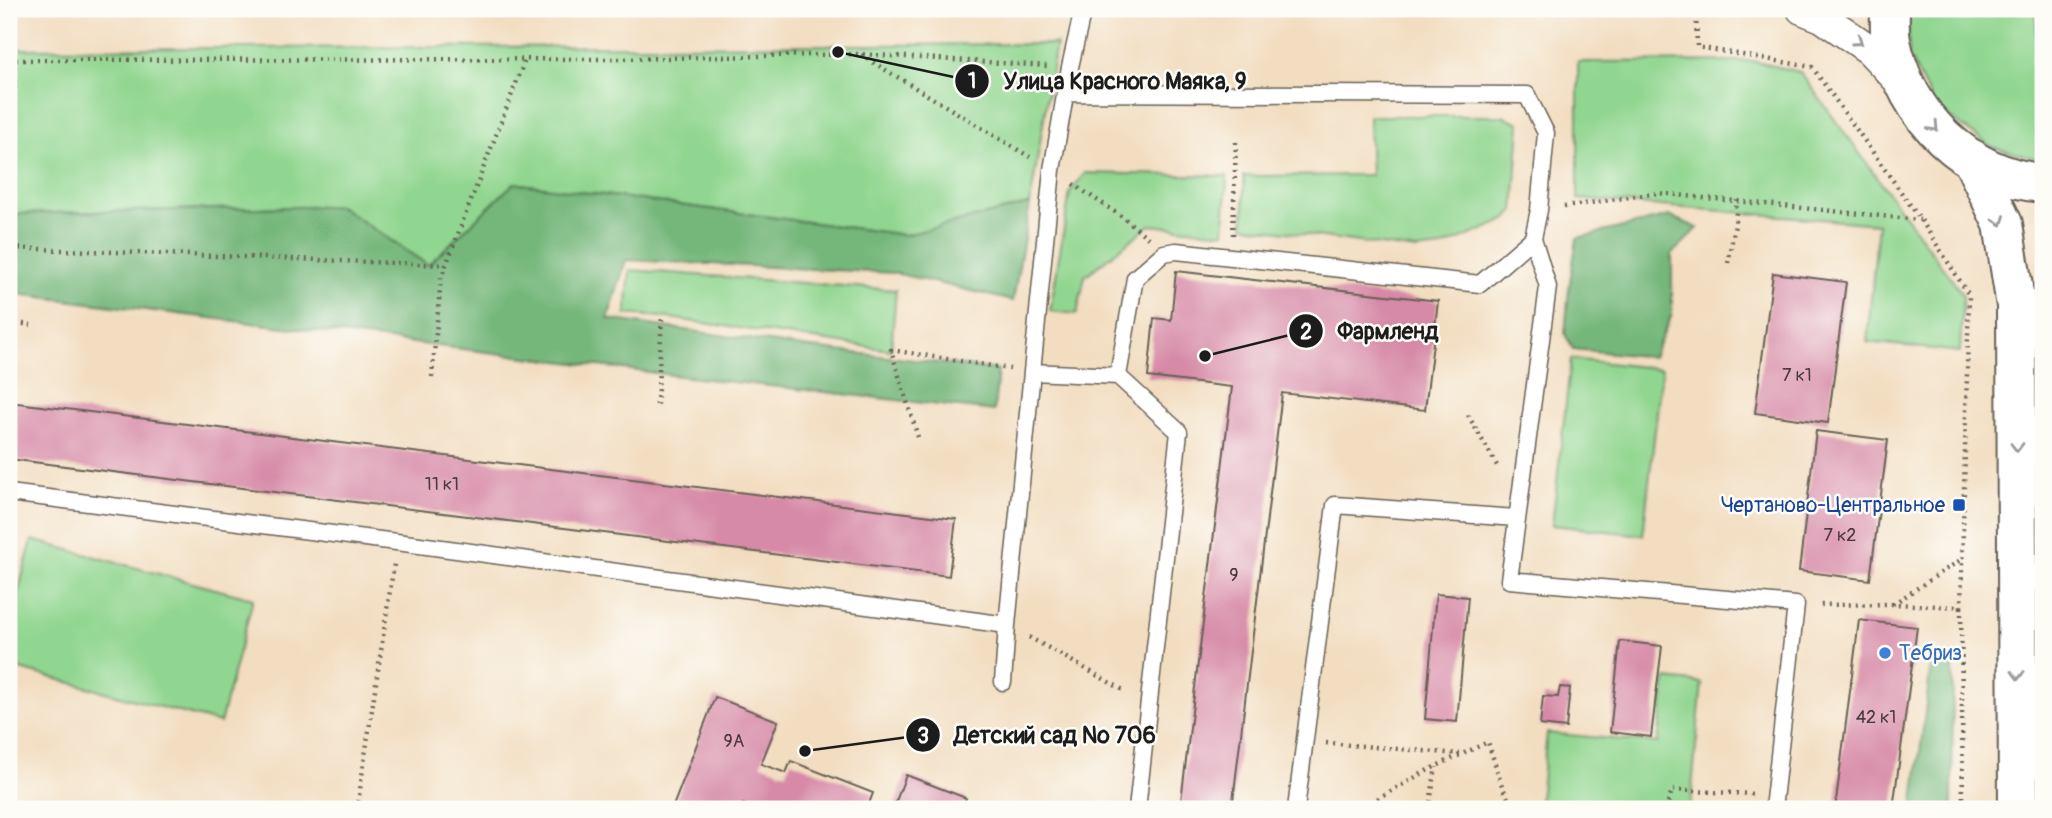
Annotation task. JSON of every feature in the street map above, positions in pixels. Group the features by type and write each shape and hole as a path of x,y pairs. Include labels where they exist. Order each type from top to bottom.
{"main road":[{"path":"1890,9 1890,40 1905,87 1922,115 1944,138 1972,159 2013,178 2043,183"},
{"path":"1972,159 2003,224 2016,306 2018,809"}],"street":[{"path":"1802,9 1822,16 1870,50 1905,87"}],"lane":[{"path":"1003,682 1052,170 1083,9"},
{"path":"1066,93 1527,96 1546,133 1539,210 1533,238 1548,288 1509,580 1796,605 1774,802"},
{"path":"1118,376 1135,278 1164,253 1176,251 1480,284 1533,238"},
{"path":"1032,372 1118,376 1179,432 1137,809"},
{"path":"9,494 397,542 1007,625"},
{"path":"1296,809 1335,505 1518,510"}],"path":[{"path":"1696,9 1697,47 1812,67 1921,220 1969,295 1961,607 1962,809"},
{"path":"9,271 12,248 12,60 526,60 859,54 1070,67"},
{"path":"859,54 1052,170 1124,218"},
{"path":"432,377 441,278 526,60"},
{"path":"1233,257 1236,141"},
{"path":"1539,210 1657,193 1921,220"},
{"path":"1728,263 1737,200"},
{"path":"12,248 446,265"},
{"path":"657,405 662,317"},
{"path":"9,322 31,325"},
{"path":"918,437 891,349 1032,372"},
{"path":"1468,415 1518,510"},
{"path":"357,809 397,542"},
{"path":"1893,604 1962,559"},
{"path":"1796,605 1893,604 1961,607"},
{"path":"1007,625 1149,705"},
{"path":"1305,742 1461,754"},
{"path":"1359,809 1436,766 1488,742 1502,786 1513,809"},
{"path":"1429,809 1436,766"},
{"path":"1666,809 1672,790 1774,802"}],"green space":[{"path":"1908,9 2036,9 2037,159 1992,147 1935,107 1909,56"},
{"path":"1056,44 1030,204 906,235 514,183 428,265 339,206 9,214 9,49"},
{"path":"1753,61 1800,72 1963,295 1960,352 1867,342 1878,224 1578,199 1578,62"},
{"path":"1369,116 1503,116 1520,123 1514,211 1506,220 1442,247 1416,250 1244,226 1244,176 1371,175"},
{"path":"1085,173 1227,176 1224,233 1150,225 1085,276 1077,314 1050,311 1070,192"},
{"path":"514,183 905,235 1030,204 1013,301 895,273 626,260 608,319 804,347 998,370 994,411 688,377 9,293 9,214 339,206 428,265"},
{"path":"1669,216 1698,228 1672,254 1672,314 1653,357 1573,349 1565,334 1577,238"},
{"path":"630,270 896,290 891,350 626,314"},
{"path":"1571,359 1662,369 1643,535 1552,525"},
{"path":"32,540 253,599 220,723 9,666 9,627"},
{"path":"1931,664 1953,664 1952,809 1913,809"},
{"path":"1666,679 1702,683 1690,809 1539,809 1547,733 1658,743"}],"building":[{"path":"1176,271 1438,301 1425,410 1282,393 1232,809 1180,809 1232,387 1148,377 1154,318 1171,320"},
{"path":"1773,273 1846,282 1828,423 1755,413"},
{"path":"9,402 956,519 949,576 9,459"},
{"path":"1816,431 1888,440 1870,580 1799,571"},
{"path":"1436,594 1468,597 1457,722 1425,719"},
{"path":"1859,620 1917,627 1893,809 1835,809"},
{"path":"1620,641 1662,646 1651,737 1610,732"},
{"path":"1560,687 1570,688 1566,728 1540,725 1543,696 1558,697"},
{"path":"715,697 778,721 761,764 786,773 791,761 873,793 867,809 756,809 743,804 741,809 672,809"},
{"path":"906,775 966,798 962,809 893,809"}],"place":[{"name":"Улица Красного Маяка, 9","path":"838,52"},
{"name":"Фармленд","path":"1205,356"},
{"name":"Чертаново-Центральное","path":"1959,505"},
{"name":"Тебриз","path":"1885,653"},
{"name":"Детский сад № 706","path":"805,751"}]}
